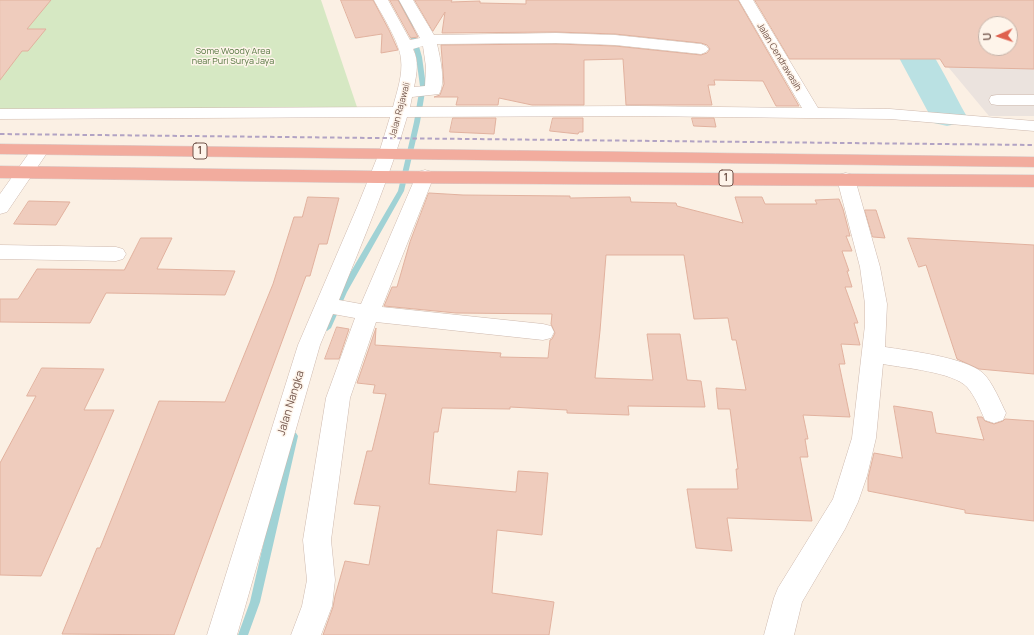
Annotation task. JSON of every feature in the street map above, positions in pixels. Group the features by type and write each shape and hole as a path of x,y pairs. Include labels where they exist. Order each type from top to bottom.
{"highway":[{"name":"1","path":"0,149 394,153 422,169 846,179 1034,181"},
{"name":"1","path":"0,172 384,177 422,169 1034,162"}],"street":[{"name":"Jalan Rajawali","path":"381,0 406,46 409,57 410,74 394,153 384,177"},
{"path":"406,0 426,41 434,67 433,91 407,92"},
{"name":"Jalan Cendrawasih","path":"746,0 813,113"},
{"path":"406,46 426,41 556,38 600,40 701,49"},
{"path":"997,100 1034,100"},
{"path":"0,114 637,111 813,113 909,115 996,124 1034,126"},
{"path":"0,208 40,150"},
{"path":"306,635 316,606 321,580 317,540 338,398 365,313 420,191 422,169"},
{"name":"Jalan Nangka","path":"222,635 309,345 328,306 368,205 384,177"},
{"path":"779,635 788,598 845,502 854,476 864,438 874,354 876,304 870,267 846,179"},
{"path":"0,252 116,254"},
{"path":"328,306 365,313 543,332"},
{"path":"874,354 953,369 967,374 975,380 994,413"}],"shaded area":[{"path":"1034,0 1034,116 989,116 924,38 978,19 978,56 1018,56 1018,16 988,16"}],"green space":[{"name":"Some Woody Area near Puri Surya Jaya","path":"0,0 321,0 359,113 0,110"}],"building":[{"path":"0,0 51,0 27,29 46,29 28,51 22,51 0,80"},
{"path":"341,0 373,0 398,50 381,53 382,34 356,38"},
{"path":"390,0 398,0 418,37 411,38"},
{"path":"415,0 452,0 451,2 480,1 480,3 526,4 526,0 738,0 799,106 776,106 763,81 714,80 715,85 708,85 712,105 626,105 623,59 584,60 584,105 532,105 499,98 498,105 456,105 458,97 434,97 440,95 444,84 441,45 556,44 615,46 701,55 707,53 710,49 707,45 701,43 615,34 556,32 442,33 445,12 433,31"},
{"path":"755,0 1034,0 1034,69 945,67 940,59 790,59"},
{"path":"453,118 496,118 494,134 450,132"},
{"path":"553,118 583,118 583,132 579,132 578,134 550,131"},
{"path":"692,118 714,118 716,127 694,126"},
{"path":"429,193 463,195 570,196 570,198 630,197 631,202 676,203 677,206 743,223 735,197 762,197 765,204 817,204 815,200 839,199 850,236 846,236 852,251 842,251 849,271 847,271 852,287 845,287 858,323 854,323 860,345 841,344 845,364 839,364 850,417 803,415 808,439 805,439 808,457 800,457 812,521 727,518 732,551 696,548 687,489 738,489 736,469 738,469 730,409 718,409 716,388 746,390 736,340 732,340 728,318 694,319 684,255 606,255 595,378 653,380 647,334 680,334 687,380 701,381 705,407 628,406 629,415 567,413 567,410 510,407 510,409 442,408 438,432 434,432 429,484 516,492 518,471 548,473 542,535 497,530 492,593 554,602 549,635 323,635 333,607 345,561 369,565 380,506 354,504 367,451 372,451 386,394 373,393 375,385 357,383 376,328 375,345 501,353 500,357 548,358 550,340 555,333 551,324 552,314 456,313 384,306 392,287 397,287 410,242"},
{"path":"308,197 339,198 327,244 319,244 310,276 306,276 174,635 62,634 97,548 100,548 159,401 225,402 273,284 294,217 302,217"},
{"path":"29,201 70,202 56,225 14,224"},
{"path":"865,210 876,210 885,238 873,237"},
{"path":"141,238 172,238 157,269 235,271 225,295 106,293 90,323 0,322 0,299 18,299 37,269 124,270"},
{"path":"908,238 1034,245 1034,374 979,369 957,359 926,265 919,267"},
{"path":"337,327 349,329 339,359 325,359"},
{"path":"42,368 104,369 84,410 114,410 41,576 0,575 0,463 36,396 27,396"},
{"path":"894,406 932,412 936,433 984,440 977,417 982,417 985,421 994,424 1005,419 1034,421 1034,521 965,513 965,510 868,491 868,478 874,453 902,458"}],"waterway":[{"path":"327,328 343,292 401,191 417,122 423,86 419,57 407,15 396,0"},
{"path":"868,0 894,23 923,68 947,115"},
{"path":"243,635 255,602 293,436"}],"railway":[{"path":"0,134 1034,145"}]}
